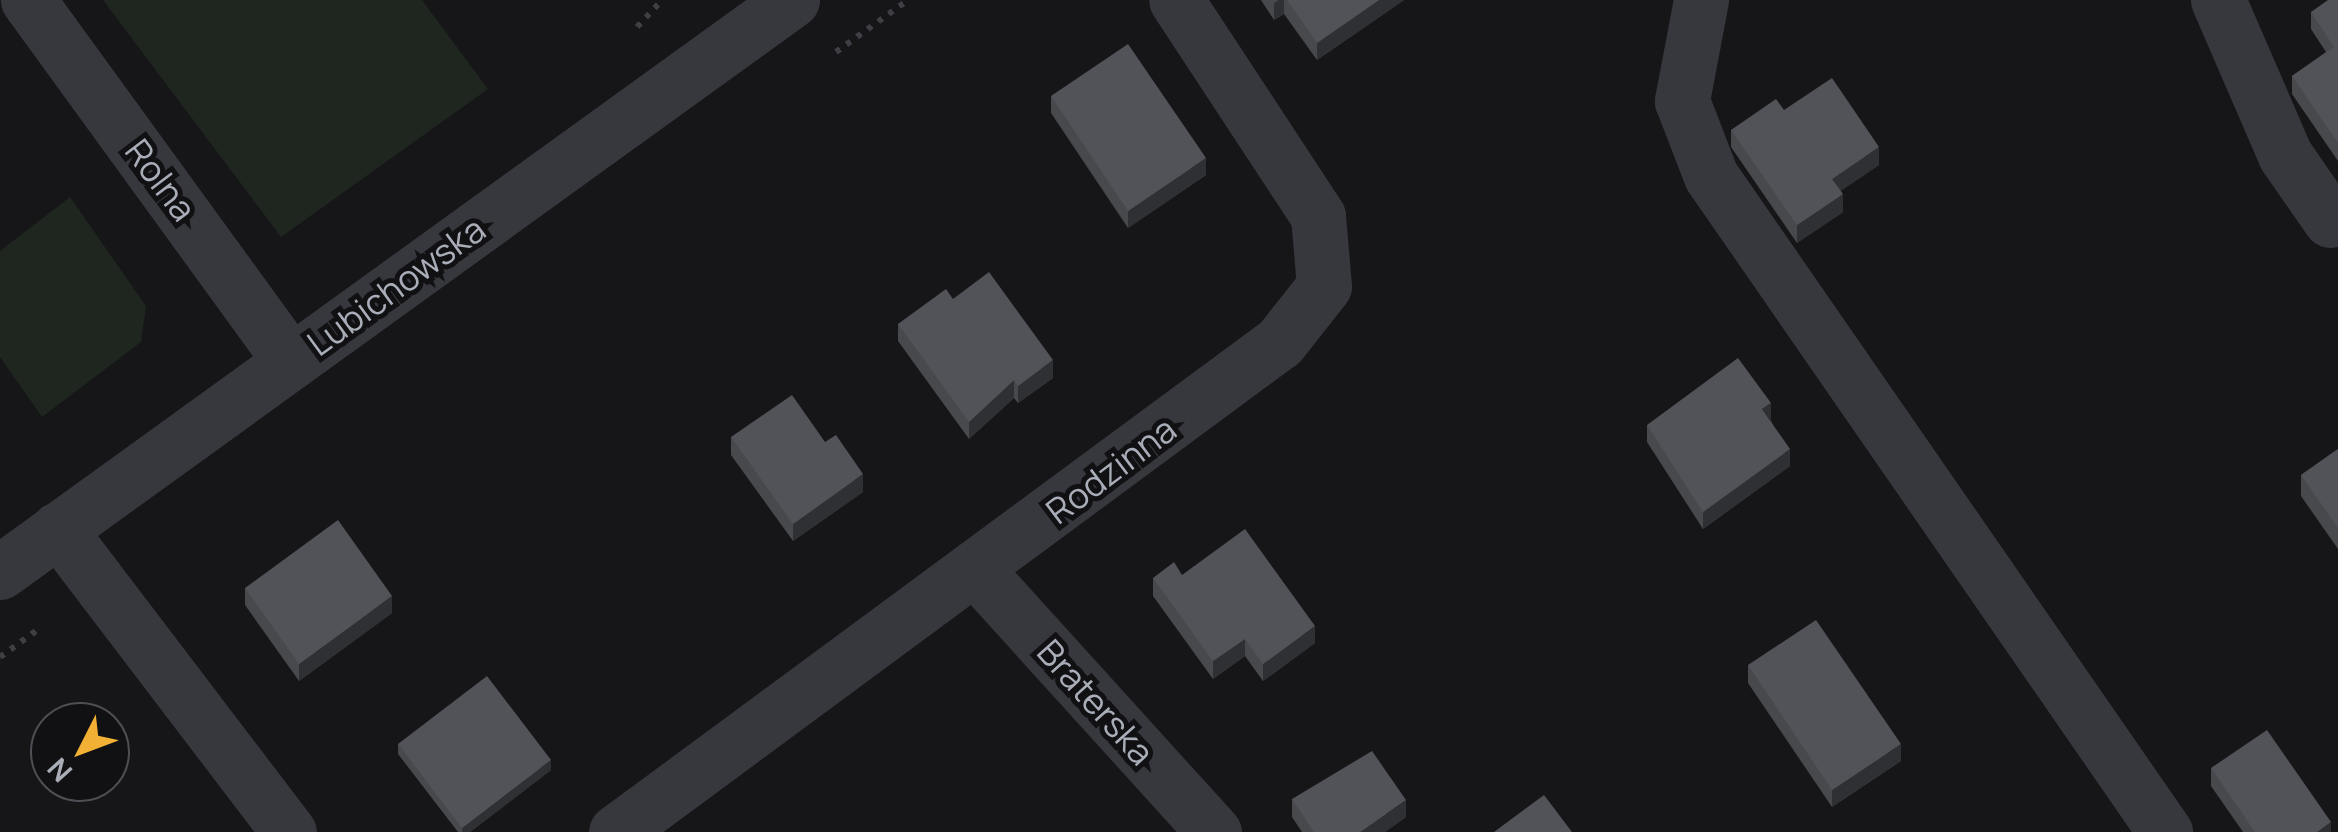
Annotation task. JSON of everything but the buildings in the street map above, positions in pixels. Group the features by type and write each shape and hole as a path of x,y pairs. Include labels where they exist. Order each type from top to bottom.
{"street":[{"name":"Rolna","path":"28,0 291,362"},
{"name":"Lubichowska","path":"0,572 792,0"},
{"name":"Rodzinna","path":"616,832 978,571 1280,342 1324,286 1318,216 1176,0"},
{"path":"1701,0 1682,101 1712,176 2165,832"},
{"path":"2218,0 2286,155 2330,220"},
{"path":"58,528 289,832"},
{"name":"Braterska","path":"978,571 1214,832"}],"shaded area":[{"path":"103,0 422,0 488,89 281,237"},
{"path":"70,197 146,306 141,342 42,417 0,357 0,251"}]}
